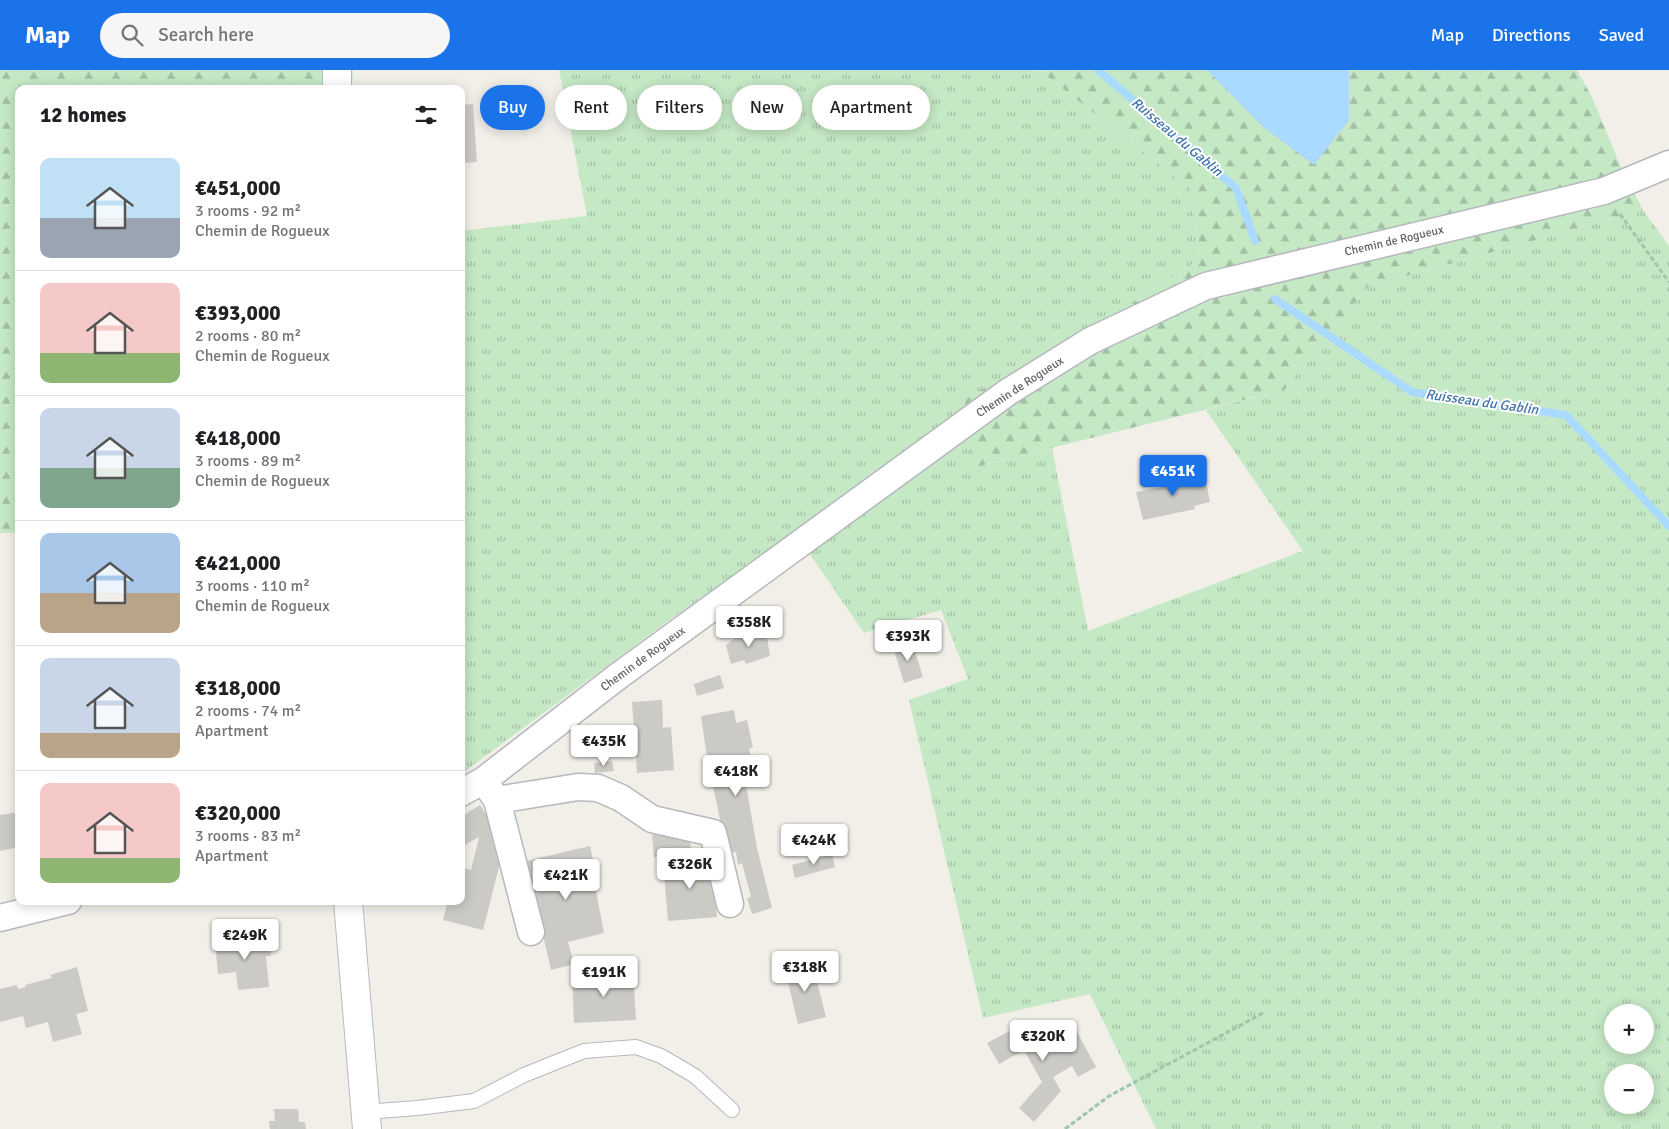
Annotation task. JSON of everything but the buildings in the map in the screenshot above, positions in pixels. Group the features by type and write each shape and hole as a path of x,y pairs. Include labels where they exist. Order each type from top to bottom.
{"street":[{"path":"337,70 337,85"},
{"name":"Chemin de Rogueux","path":"465,793 490,790 625,671 1008,392 1090,341 1206,286 1604,191 1669,164"},
{"path":"531,932 490,790 598,788 621,798 652,819 713,833 730,904"},
{"path":"0,918 52,905"},
{"path":"348,905 366,1120"}],"lane":[{"path":"366,1120 417,1108 474,1101 524,1075 584,1051 636,1047 661,1056 695,1076 732,1110"}],"path":[{"path":"1604,191 1669,282"},
{"path":"1065,1129 1109,1096 1265,1012"}],"green space":[{"path":"0,70 353,70 352,85 15,85 15,532 0,533"},
{"path":"559,70 1039,70 1191,189 1199,260 1115,314 975,467 1052,448 1088,631 1303,551 1206,410 1284,390 1367,287 1643,210 1669,246 1669,1129 1156,1129 1090,994 983,1018 909,700 968,679 941,610 864,633 796,534 672,618 465,771 465,231 587,216 571,130 627,130 627,85 562,85"},
{"path":"1039,70 1577,70 1592,97 1620,165 1643,210 1367,287 1284,390 975,467 958,403 1115,314 1199,260 1191,189"}],"water":[{"path":"1207,70 1349,70 1349,120 1314,165 1263,127"}],"waterway":[{"name":"Ruisseau du Gablin","path":"1098,70 1236,188 1255,241"},
{"name":"Ruisseau du Gablin","path":"1275,299 1412,392 1566,415 1669,526"}]}
